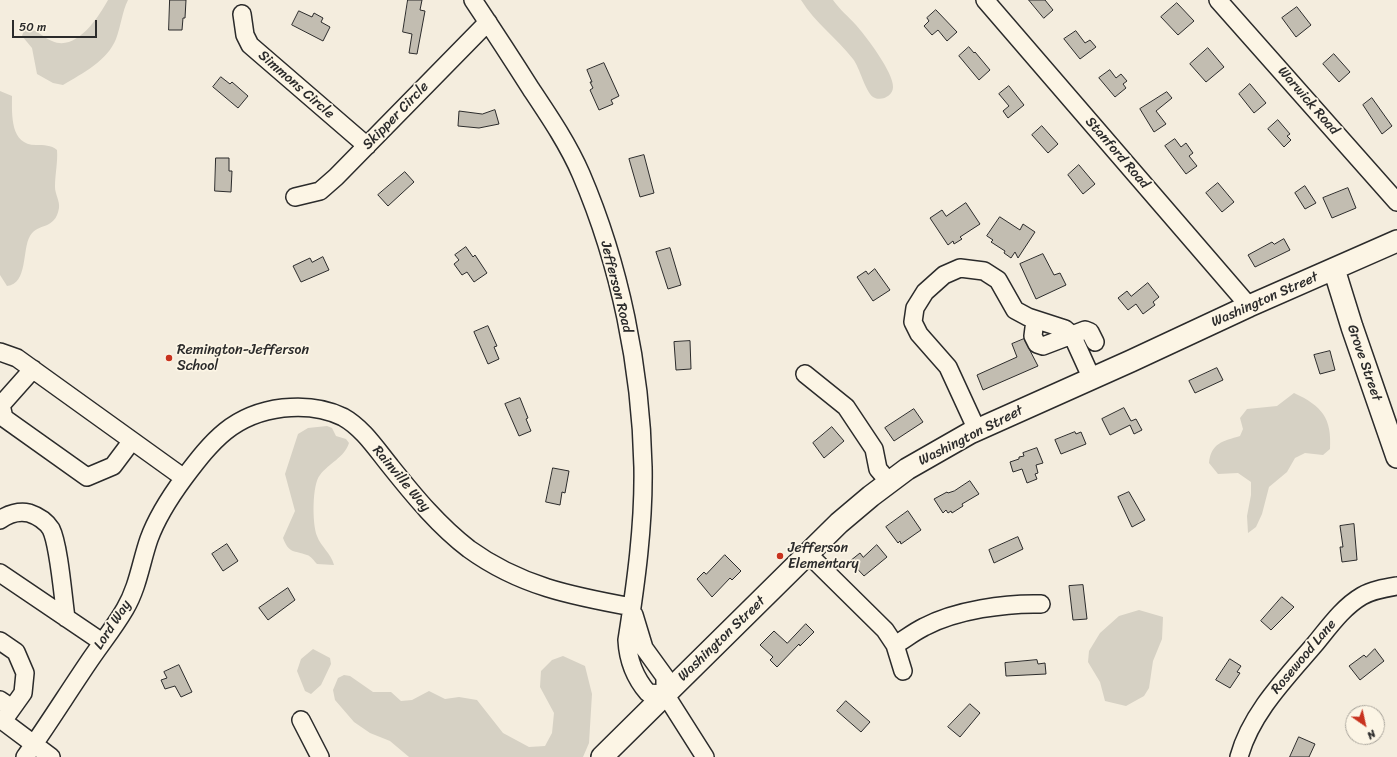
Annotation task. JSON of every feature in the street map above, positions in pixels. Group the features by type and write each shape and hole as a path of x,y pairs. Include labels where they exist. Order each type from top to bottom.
{"main road":[{"name":"Washington Street","path":"602,757 840,523 889,482 928,456 977,430 1092,379 1249,306 1397,241"},
{"name":"Grove Street","path":"1334,269 1352,327 1397,457"}],"street":[{"name":"Jefferson Road","path":"473,0 543,107 581,173 616,275 631,344 641,422 642,490 632,607 627,645 636,675 648,693 665,694 665,677 644,648 632,607"},
{"name":"Stanford Road","path":"985,0 1249,306"},
{"name":"Warwick Road","path":"1218,0 1397,202"},
{"name":"Simmons Circle","path":"242,14 244,35 250,45 367,146"},
{"name":"Skipper Circle","path":"295,197 320,191 336,177 488,22"},
{"path":"977,430 948,367 919,334 914,322 915,308 925,292 944,275 960,268 984,271 998,280 1015,310 1035,320 1064,330 1072,335 1092,379"},
{"path":"1035,320 1033,336 1036,344 1043,346 1085,330 1090,332 1095,342"},
{"path":"0,352 17,358 131,442 184,478"},
{"path":"33,369 1,405 4,418 87,477 113,466 131,442"},
{"path":"805,374 846,407 874,449 878,470 889,482"},
{"name":"Rainville Way","path":"184,478 213,441 223,431 249,416 290,407 329,412 342,417 362,432 436,520 452,535 487,561 507,573 547,589 632,607"},
{"name":"Lord Way","path":"30,750 125,609 133,594 149,538 162,512 184,478"},
{"path":"0,520 12,514 26,512 40,518 50,528 55,542 66,618"},
{"path":"808,554 885,630 895,646 903,671"},
{"path":"0,573 102,642"},
{"name":"Rosewood Lane","path":"1239,757 1248,734 1267,702 1337,618 1363,596 1374,591 1397,586"},
{"path":"895,646 925,626 956,616 1015,604 1042,604"},
{"path":"0,640 16,652 25,673 23,693 4,713 30,750 51,757"},
{"path":"665,694 705,757"},
{"path":"301,720 320,757"}],"shaded area":[{"path":"108,0 128,0 116,39 107,54 94,66 63,85 53,83 37,74 32,48 22,36 24,30 28,29 36,31 52,41 61,43 69,42 78,38 92,24"},
{"path":"801,0 833,0 866,37 884,64 889,73 893,87 889,95 880,99 873,97 870,94 853,59 819,23"},
{"path":"0,91 12,96 14,128 21,140 28,144 52,147 57,150 55,187 59,205 57,215 54,220 37,229 30,236 21,273 14,284 7,286 0,275"},
{"path":"1294,393 1312,403 1323,414 1329,429 1330,449 1323,455 1305,453 1295,458 1287,472 1269,487 1262,514 1256,527 1248,533 1247,516 1251,495 1251,482 1238,473 1218,474 1209,463 1210,456 1215,447 1223,441 1240,436 1243,429 1240,418 1247,409 1277,406"},
{"path":"327,426 332,428 336,436 346,439 349,443 344,453 320,475 317,480 314,495 315,530 319,540 331,557 334,565 317,564 311,557 292,551 287,547 283,538 295,511 285,474 298,434 308,428"},
{"path":"1139,610 1163,617 1162,639 1153,661 1149,688 1144,696 1126,706 1105,701 1100,682 1088,662 1089,651 1100,633 1119,616"},
{"path":"313,649 330,658 331,664 321,685 311,694 305,691 297,671 301,659"},
{"path":"563,656 585,666 592,694 589,743 583,757 409,757 390,741 370,733 354,722 335,700 333,690 338,678 344,675 350,676 373,692 391,692 401,701 412,700 429,691 445,699 459,697 477,700 503,733 529,747 545,746 552,733 554,713 540,687 541,671 552,660"}],"building":[{"path":"170,0 186,0 185,18 183,18 182,30 169,30"},
{"path":"408,0 422,0 420,10 425,11 417,54 409,53 412,34 403,32"},
{"path":"1029,0 1045,0 1053,10 1044,18"},
{"path":"1177,3 1194,21 1178,35 1161,17"},
{"path":"1297,7 1311,25 1296,37 1282,18"},
{"path":"936,10 957,32 947,41 938,30 932,35 924,26 929,21 927,18"},
{"path":"299,11 312,17 314,13 323,18 321,22 330,27 323,41 292,25"},
{"path":"1076,31 1085,43 1090,40 1096,47 1080,59 1064,39"},
{"path":"969,47 990,70 979,80 959,56"},
{"path":"1208,48 1224,67 1206,82 1190,64"},
{"path":"1334,54 1350,72 1339,82 1323,64"},
{"path":"604,63 619,96 611,100 613,104 599,110 590,90 593,88 587,70"},
{"path":"1110,70 1116,78 1121,74 1127,81 1123,84 1126,88 1115,97 1099,78"},
{"path":"221,77 230,84 232,82 248,96 238,108 213,87"},
{"path":"1250,84 1266,103 1254,113 1239,94"},
{"path":"1009,86 1024,105 1008,118 1003,111 1009,106 999,94"},
{"path":"1167,92 1172,98 1156,111 1166,124 1154,132 1140,109"},
{"path":"1372,98 1392,126 1382,134 1363,105"},
{"path":"495,110 499,124 479,128 458,126 459,111 482,114"},
{"path":"1278,120 1290,134 1287,136 1291,140 1284,147 1268,129"},
{"path":"1042,126 1058,144 1048,153 1032,135"},
{"path":"1175,139 1181,147 1186,143 1193,153 1189,156 1197,166 1186,174 1165,146"},
{"path":"644,155 654,193 640,197 629,159"},
{"path":"216,158 229,158 229,171 232,171 231,192 215,191"},
{"path":"1079,165 1095,184 1083,194 1068,175"},
{"path":"405,172 414,182 388,206 378,195"},
{"path":"1218,183 1234,202 1222,212 1206,193"},
{"path":"1305,186 1316,203 1305,209 1295,193"},
{"path":"1348,188 1356,208 1332,218 1323,198"},
{"path":"966,203 980,224 960,237 962,239 954,244 953,241 948,245 930,218 942,210 946,216"},
{"path":"1000,217 1020,230 1023,224 1035,232 1018,258 1015,252 1011,258 1004,253 1005,251 991,242 993,240 987,236"},
{"path":"1284,239 1290,250 1255,267 1248,255 1272,242 1274,244"},
{"path":"466,247 473,257 475,255 487,273 474,282 467,272 462,275 454,264 459,260 455,255"},
{"path":"670,248 681,285 668,289 656,252"},
{"path":"1043,254 1054,275 1060,273 1066,285 1036,299 1020,264"},
{"path":"323,257 329,270 301,282 293,266 310,258 312,262"},
{"path":"875,269 890,290 873,301 857,277 866,271 868,274"},
{"path":"1148,283 1159,297 1153,302 1155,305 1143,314 1136,304 1128,310 1118,298 1127,291 1131,296"},
{"path":"488,326 497,346 494,347 499,359 488,364 474,332"},
{"path":"1024,339 1038,366 983,390 977,375 1017,357 1012,344"},
{"path":"690,341 691,369 676,370 674,342"},
{"path":"1330,351 1335,370 1320,374 1314,355"},
{"path":"1217,368 1223,380 1195,393 1189,381"},
{"path":"520,398 528,418 526,419 531,431 519,436 505,404"},
{"path":"1124,408 1131,421 1136,419 1142,430 1134,434 1130,425 1110,435 1102,419"},
{"path":"914,409 923,422 894,441 885,428"},
{"path":"832,427 844,441 824,458 813,443"},
{"path":"1075,432 1076,434 1081,432 1086,444 1061,454 1055,440"},
{"path":"1037,448 1043,463 1036,465 1038,473 1035,474 1037,479 1027,483 1022,469 1013,472 1010,462 1024,456 1023,453"},
{"path":"553,468 569,471 565,493 562,492 560,505 546,502"},
{"path":"970,481 979,494 962,504 963,506 952,513 951,511 948,513 946,510 943,513 934,499 947,492 954,491"},
{"path":"1129,492 1145,520 1132,527 1118,497"},
{"path":"908,511 921,530 901,544 900,541 898,543 886,527"},
{"path":"1354,524 1357,560 1342,562 1340,547 1343,547 1340,526"},
{"path":"1018,537 1023,549 994,563 989,550"},
{"path":"227,544 238,561 223,571 212,554"},
{"path":"877,545 887,557 864,576 850,561 860,553 863,557"},
{"path":"725,555 741,571 732,580 730,578 712,597 697,579 704,572 706,574"},
{"path":"1083,585 1087,619 1073,620 1069,586"},
{"path":"288,588 295,600 268,620 259,608"},
{"path":"1282,597 1294,607 1271,630 1261,621"},
{"path":"806,624 814,632 800,646 799,644 777,667 770,660 773,657 760,645 774,631 787,643"},
{"path":"1375,649 1384,661 1360,680 1349,666 1364,655 1366,657"},
{"path":"1230,659 1241,666 1237,672 1240,673 1230,688 1216,680"},
{"path":"1037,660 1038,664 1045,663 1046,674 1006,676 1005,663"},
{"path":"179,665 192,692 181,697 175,686 165,689 161,680 167,678 164,672"},
{"path":"846,701 870,722 861,732 837,711"},
{"path":"970,704 980,713 960,737 948,727"},
{"path":"1299,737 1315,744 1309,757 1290,757"}],"place":[{"name":"Remington-Jefferson School","path":"169,358"},
{"name":"Jefferson Elementary","path":"780,556"}]}
